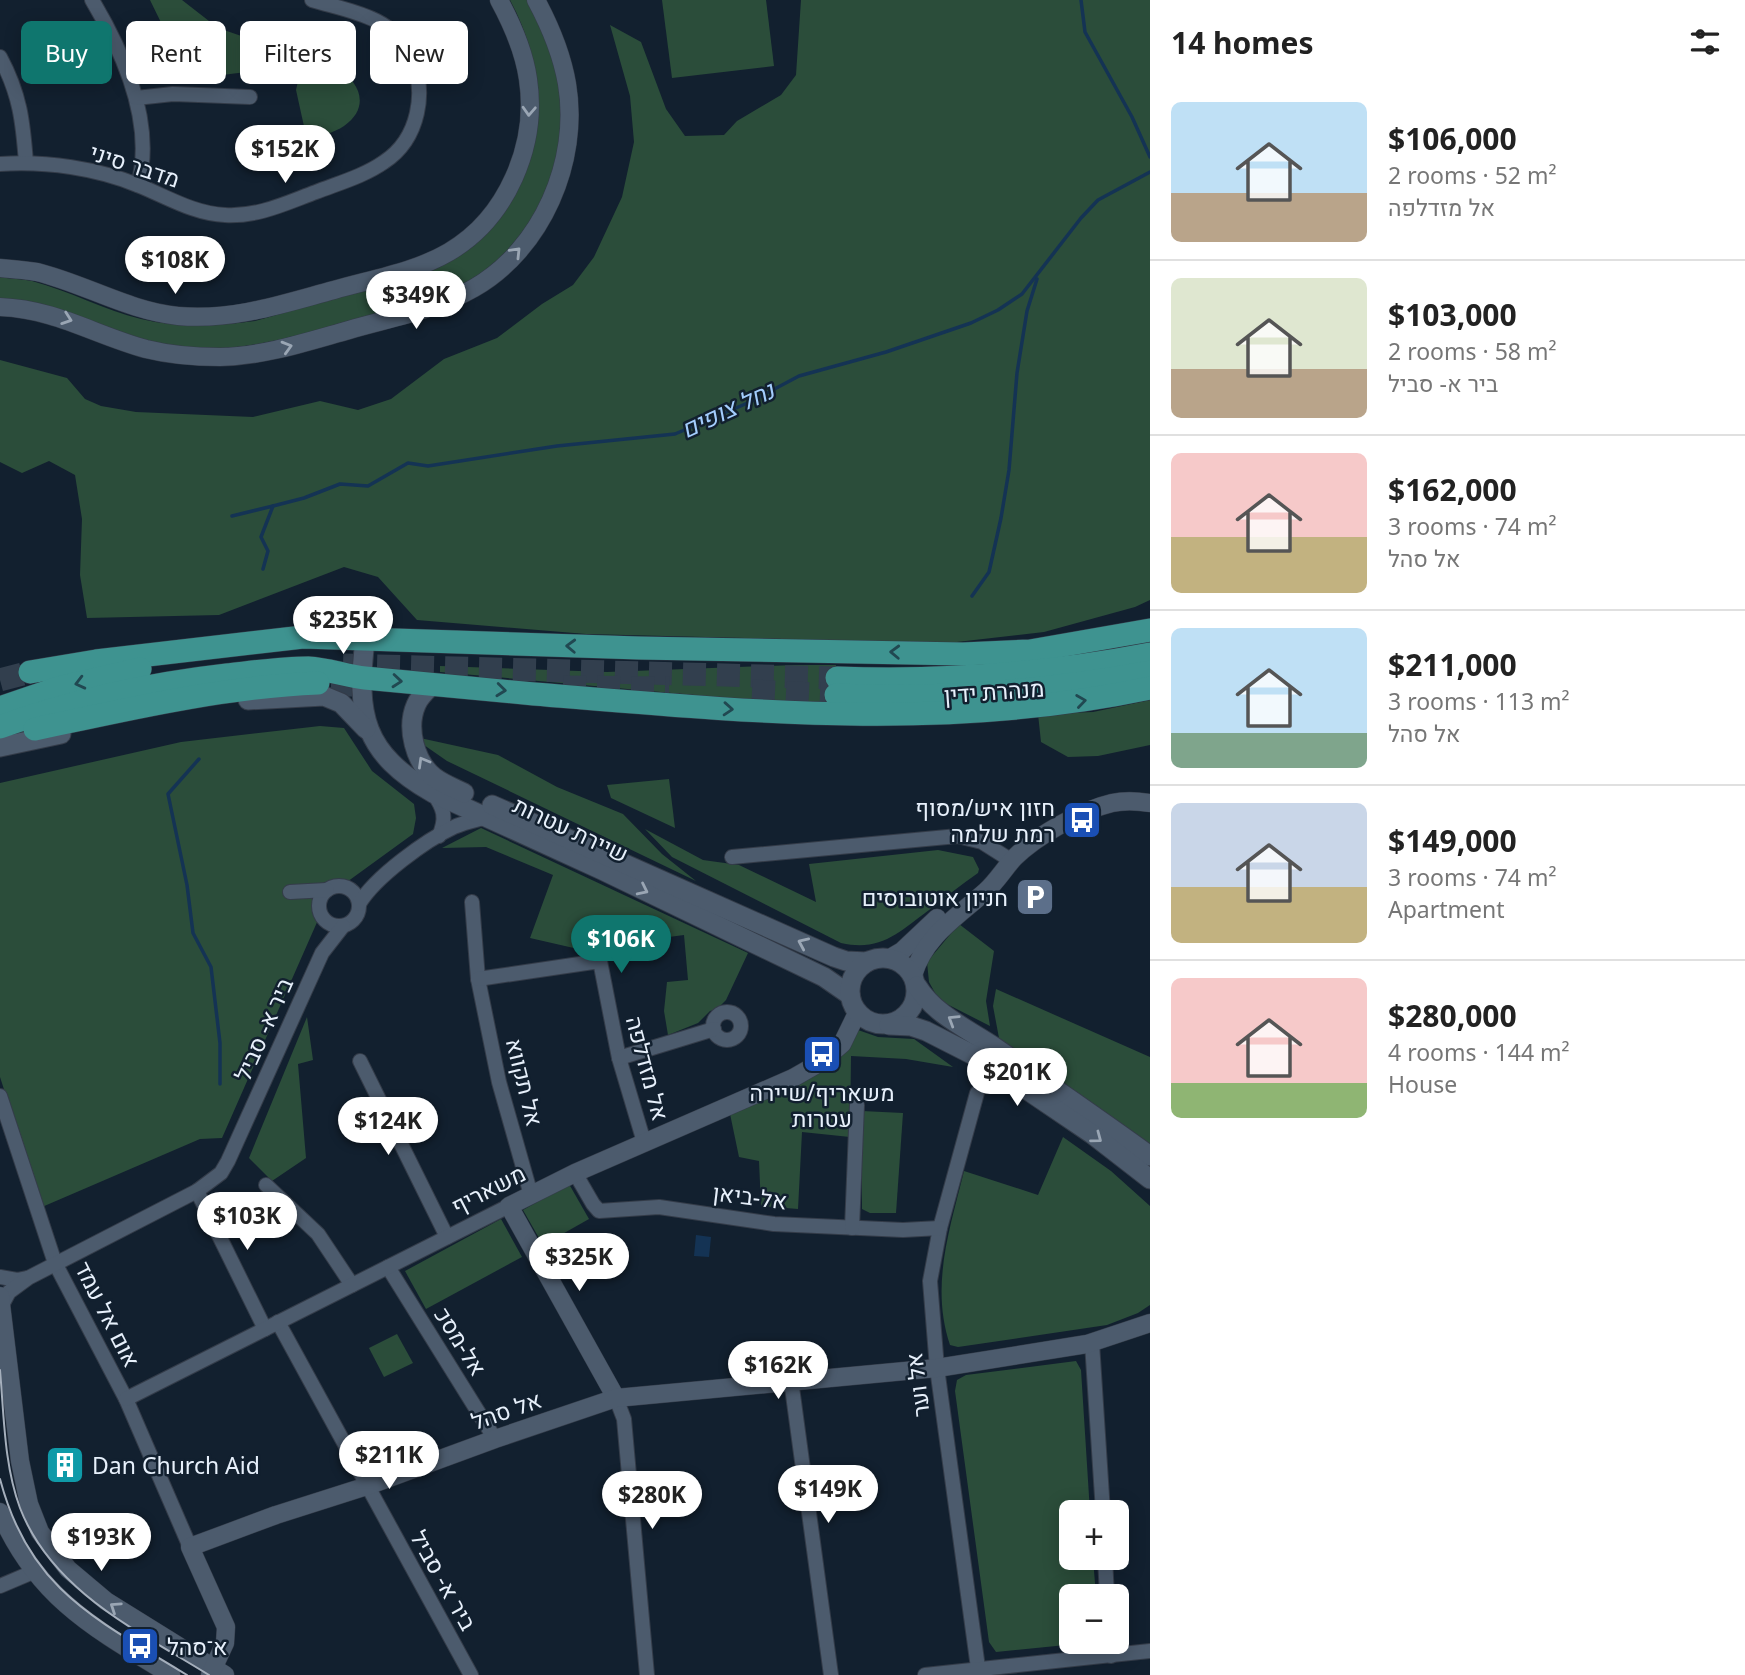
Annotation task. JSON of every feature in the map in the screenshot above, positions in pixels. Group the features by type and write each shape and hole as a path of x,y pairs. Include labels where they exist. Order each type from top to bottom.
{"highway":[{"path":"963,654 1088,632 1150,613"},
{"path":"30,673 96,661 278,639 348,637 365,640 963,654 1030,651 1150,630"},
{"path":"0,708 58,688 128,671 348,645 365,640"},
{"name":"מנהרת ידין","path":"1150,654 1101,663 990,676 836,686 877,697 991,693 1048,688 1150,672"},
{"path":"0,727 83,700 142,686 305,668 330,669 360,678 533,694 830,715 992,712 1150,688"},
{"path":"35,729 210,694 360,678"}],"main road":[{"name":"שיירת עטרות","path":"365,640 360,678 362,706 374,738 397,768 433,793 824,977 853,1004"},
{"name":"שיירת עטרות","path":"433,684 416,705 412,723 418,754 435,777 455,789 834,957 846,961 867,962"},
{"path":"0,747 190,708 306,695 324,696 341,703 374,738"},
{"path":"1150,1156 937,1010 926,1000 907,967 890,958 878,958 867,962 853,976 853,1004 872,1023 911,1026 983,1060 1092,1134 1150,1179"},
{"path":"889,1025 907,1015 917,996 915,980"}],"street":[{"path":"92,0 119,51 136,98 141,153 138,185"},
{"name":"מדבר סיני","path":"0,164 26,163 86,171 138,185 203,211 222,215 268,210 367,172 393,155 409,135 419,108 418,77 412,56 397,33 377,20 312,0"},
{"path":"0,268 35,272 144,310 177,316 209,317 255,312 417,267 450,251 488,219 500,205 516,172 529,121 530,100 524,60 499,0"},
{"path":"0,307 52,314 146,349 185,356 220,357 271,352 436,305 476,287 519,250 533,233 545,215 562,169 568,136 567,86 555,42 536,0"},
{"path":"0,57 18,98 24,122 26,163"},
{"path":"136,98 173,94 250,97"},
{"path":"433,793 441,804 445,820 439,836"},
{"path":"915,980 919,957 932,937 988,889 1033,842 1097,808 1121,802 1150,803"},
{"path":"379,879 348,888 338,886 289,895 308,903 330,924 343,926 356,918 359,904 379,879 439,836 468,821 487,817"},
{"path":"732,857 948,836 982,842 1012,861"},
{"path":"890,958 902,951 987,874 1012,861"},
{"path":"348,888 356,895 359,904"},
{"path":"323,916 320,901 327,890"},
{"name":"אל תקווא","path":"472,902 478,979 499,1082 531,1195"},
{"name":"ביר א- סביל","path":"322,953 323,916"},
{"name":"ביר א- סביל","path":"2,1311 9,1292 28,1278 197,1191 220,1173 228,1161 322,953 343,926"},
{"name":"אל מזדלפה","path":"478,979 600,961 618,1058 645,1142"},
{"name":"משאריף","path":"126,1399 575,1173 793,1078 821,1062 842,1044 853,1004"},
{"path":"618,1058 714,1029"},
{"path":"360,1061 447,1237"},
{"name":"אל וער","path":"977,1093 940,1228 930,1281 937,1368 979,1673"},
{"name":"אום אל עמד","path":"0,1096 55,1263 126,1399 191,1547"},
{"path":"852,1228 857,1105"},
{"name":"אל-ביאן","path":"575,1173 599,1210 659,1207 774,1224 903,1230 940,1228"},
{"path":"265,1185 318,1234 352,1285"},
{"name":"ביר א- סביל","path":"197,1191 271,1326 367,1486 471,1675"},
{"path":"509,1206 616,1398 624,1419 647,1675"},
{"name":"אל-מסכ","path":"388,1267 495,1439"},
{"path":"0,1277 17,1280 28,1278"},
{"path":"2,1311 3,1354 24,1485 40,1532 68,1569 106,1601 217,1673 226,1627 191,1547"},
{"name":"אל סהל","path":"191,1547 616,1398 937,1368 1092,1343 1150,1323"},
{"path":"1092,1343 1102,1500"},
{"path":"791,1380 831,1675"},
{"path":"0,1512 16,1546 33,1572 54,1594 89,1625 171,1675"},
{"path":"0,1586 33,1572"},
{"path":"1129,1649 1150,1651"},
{"path":"925,1675 979,1673 1079,1654"}],"green space":[{"path":"150,0 182,0 209,21 160,21"},
{"path":"510,0 527,0 550,52 556,73 561,112 559,141 553,169 530,221 493,263 470,280 440,295 285,338 245,346 204,349 159,343 47,307 0,299 0,277 46,285 114,311 155,322 183,325 226,324 255,321 444,265 483,234 507,206 524,175 534,142 538,107 535,71 526,35"},
{"path":"662,0 766,0 774,66 672,78"},
{"path":"801,0 1150,0 1150,600 1135,607 1044,632 948,643 586,634 417,620 378,577 344,567 219,615 87,618 80,575 82,519 75,475 49,461 22,473 0,462 0,360 67,378 85,399 101,406 136,412 253,417 320,401 358,410 391,399 444,359 497,338 542,304 573,285 594,257 622,197 634,142 630,96 610,25 641,42 666,109 685,136 724,135 737,121 781,95 796,75"},
{"path":"226,31 240,35 240,73 226,75"},
{"path":"297,84 354,84 359,95 358,111 344,126 307,140 296,90"},
{"path":"836,665 832,705 440,672 440,666 607,672"},
{"path":"1150,700 1150,745 1098,756 1068,757 1041,742 1038,714 1093,712"},
{"path":"320,726 344,728 372,771 414,804 416,818 413,834 329,895 222,1138 200,1139 42,1207 0,1077 0,783 181,742"},
{"path":"420,738 498,755 557,787 623,814 662,854 696,881 447,761 424,745"},
{"path":"669,779 675,828 611,798 607,785"},
{"path":"481,828 748,953 726,1000 698,1023 668,1035 664,1011 667,982 688,980 684,935 578,949 530,938 553,875 486,847 442,848"},
{"path":"645,829 703,860 739,865 816,902 809,864 938,850 973,857 979,869 978,873 899,932 879,942 855,945 841,943 672,857"},
{"path":"959,924 994,951 986,1001 990,1026 939,1000 929,982 927,962"},
{"path":"996,989 1150,1057 1150,1156 1077,1096 999,1038 993,1006"},
{"path":"307,1017 313,1060 298,1064 306,1158 272,1181 249,1158"},
{"path":"858,1030 878,1037 914,1039 953,1067 906,1059 851,1056 850,1137 802,1132 798,1209 761,1206 759,1161 739,1157 729,1109"},
{"path":"862,1111 903,1113 896,1213 870,1213 862,1209"},
{"path":"1063,1137 1111,1171 1150,1206 1150,1305 1138,1313 1107,1325 958,1347 950,1345 944,1323 942,1279 948,1236 964,1171 1038,1195"},
{"path":"569,1184 589,1219 543,1245 523,1210"},
{"path":"501,1219 522,1257 426,1309 405,1271"},
{"path":"397,1334 413,1363 384,1377 369,1348"},
{"path":"1076,1361 1081,1370 1089,1500 1059,1500 1059,1570 1094,1570 1095,1584 1059,1584 1059,1646 996,1652 989,1642 955,1391 957,1380 966,1375"}],"water":[{"path":"696,1235 711,1237 709,1257 694,1256"}],"waterway":[{"path":"1081,0 1085,32 1132,117 1150,157"},
{"name":"נחל צופים","path":"263,569 268,551 261,537 273,506 340,484 368,486 408,463 428,466 557,446 675,434 750,402 799,376 886,352 971,323 1022,294 1098,200 1150,172"},
{"path":"972,596 989,572 1001,518 1009,470 1017,373 1027,311 1037,279"},
{"path":"232,516 273,506"},
{"path":"199,759 168,794 187,885 193,933 211,967 220,1043 220,1084"}],"tunnel":[{"path":"343,665 837,678"},
{"path":"0,680 30,672"},
{"path":"297,685 371,685"},
{"path":"563,687 669,688"},
{"path":"752,691 836,695"}],"tram line":[{"path":"0,1370 11,1475 20,1508 34,1537 53,1563 75,1586 100,1606 126,1625 209,1675"},
{"path":"0,1479 13,1517 29,1549 48,1575 70,1598 95,1618 187,1675"}],"place":[{"name":"חזון איש/מסוף רמת שלמה","path":"1082,820"},
{"name":"חניון אוטובוסים","path":"1035,897"},
{"name":"משאריף/שיירה עטרות","path":"822,1054"},
{"name":"Dan Church Aid","path":"65,1465"},
{"name":"א־סהל","path":"140,1646"}]}
